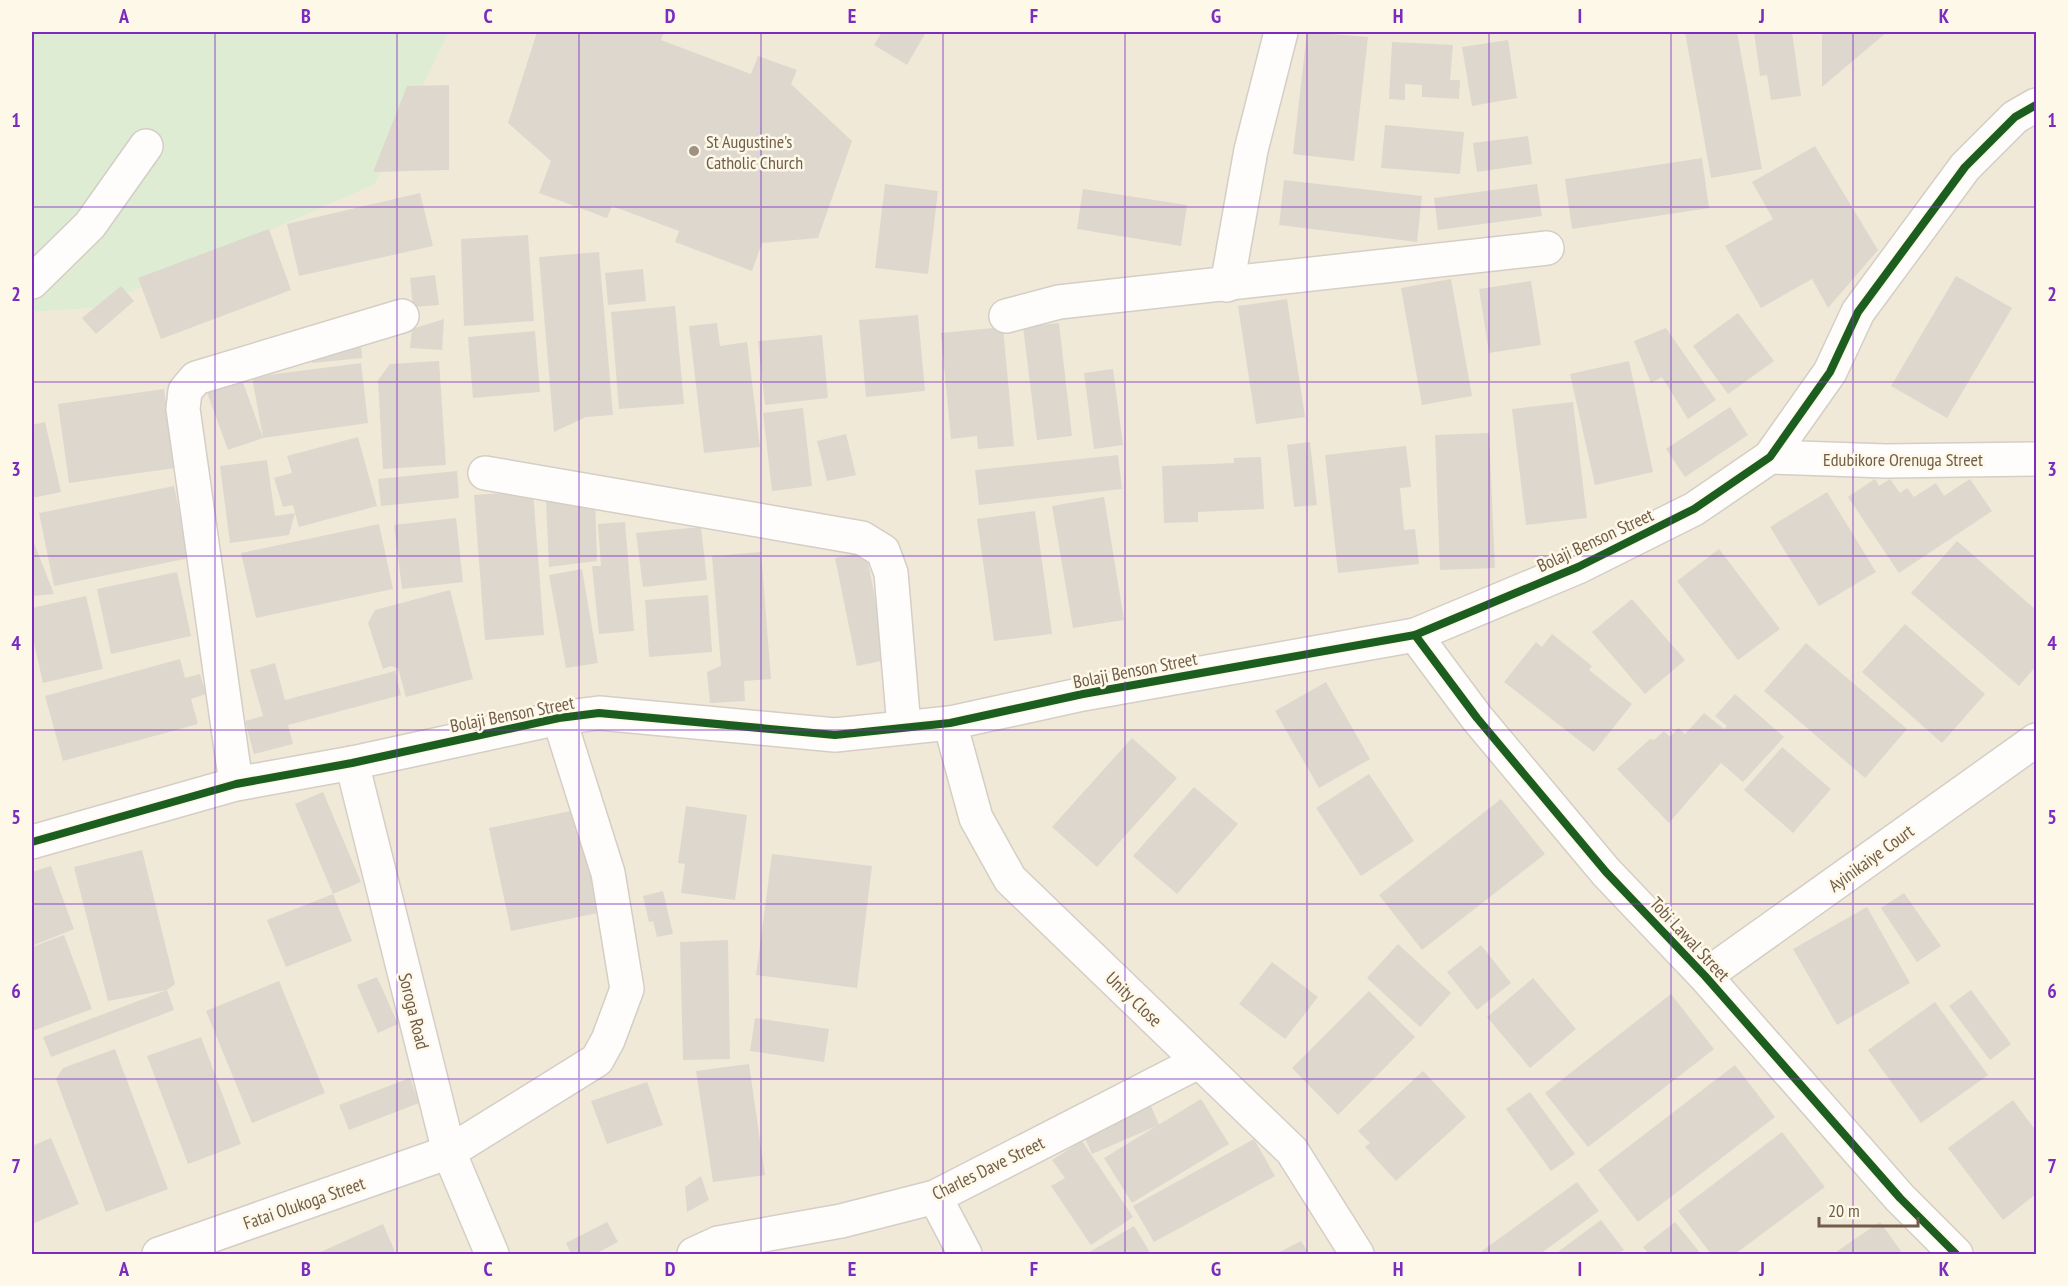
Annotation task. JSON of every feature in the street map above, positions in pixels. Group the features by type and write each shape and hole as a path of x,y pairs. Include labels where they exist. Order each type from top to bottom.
{"street":[{"path":"1227,285 1251,150 1281,32"},
{"name":"Bolaji Benson Street","path":"32,842 236,784 352,763 559,718 599,713 835,735 950,723 1083,694 1415,635 1578,567 1694,509 1770,457 1830,372 1858,312 1965,167 2015,117 2037,105"},
{"path":"32,282 90,225 146,146"},
{"path":"1006,316 1059,302 1546,248"},
{"path":"236,784 183,410 185,391 196,378 402,316"},
{"name":"Edubikore Orenuga Street","path":"1770,457 1886,461 2037,459"},
{"path":"485,473 862,538 883,551 891,573 904,727"},
{"name":"Tobi Lawal Street","path":"1415,635 1477,718 1606,872 1705,976 1900,1198 1956,1254"},
{"name":"Fatai Olukoga Street","path":"159,1254 449,1152 597,1060 608,1040 627,989 608,873 559,718"},
{"name":"Unity Close","path":"950,723 976,818 1010,879 1292,1151 1358,1254"},
{"name":"Ayinikaiye Court","path":"1705,976 2037,740"},
{"name":"Soroga Road","path":"352,763 449,1152 492,1254"},
{"name":"Charles Dave Street","path":"694,1254 718,1243 842,1221 935,1197 1198,1062"},
{"path":"935,1197 965,1254"}],"shaded area":[{"path":"449,32 2036,32 2036,1254 32,1254 32,312 94,308 375,184"}],"green space":[{"path":"32,32 449,32 375,184 94,308 32,312"}],"building":[{"name":"St Augustine's Catholic Church","path":"537,32 664,32 661,40 751,74 758,56 797,70 791,84 852,141 818,238 762,243 752,271 675,242 679,231 612,206 607,218 539,193 551,161 508,123"},
{"path":"882,32 926,32 907,65 874,45"},
{"path":"1307,32 1368,37 1354,161 1293,154"},
{"path":"1685,32 1737,32 1762,169 1711,178"},
{"path":"1754,32 1792,32 1801,96 1771,100 1767,75 1760,76"},
{"path":"1822,32 1887,32 1822,87"},
{"path":"1508,40 1517,98 1472,106 1462,47"},
{"path":"1392,42 1453,45 1450,80 1460,80 1459,99 1422,97 1422,85 1405,84 1405,100 1389,99"},
{"path":"449,85 449,170 373,172 407,86"},
{"path":"1385,125 1464,132 1460,174 1381,168"},
{"path":"1528,136 1532,164 1477,172 1473,143"},
{"path":"1815,146 1878,250 1828,308 1812,279 1761,308 1725,246 1773,219 1752,182"},
{"path":"1702,158 1709,208 1572,229 1565,179"},
{"path":"1284,180 1422,196 1417,242 1279,225"},
{"path":"885,184 938,191 928,274 875,268"},
{"path":"1537,184 1542,216 1438,230 1434,198"},
{"path":"1083,189 1187,205 1181,246 1077,229"},
{"path":"420,193 433,246 299,276 287,224"},
{"path":"269,229 291,290 161,339 138,278"},
{"path":"528,235 534,321 464,326 461,239"},
{"path":"599,252 613,415 586,417 554,432 539,257"},
{"path":"643,269 646,301 608,305 605,273"},
{"path":"435,275 439,305 413,307 410,278"},
{"path":"1956,276 2012,308 1947,418 1891,386"},
{"path":"1451,279 1472,396 1422,405 1401,288"},
{"path":"1531,281 1541,345 1489,353 1479,289"},
{"path":"121,286 134,301 96,334 82,318"},
{"path":"1287,299 1305,417 1256,424 1238,306"},
{"path":"675,306 684,404 619,409 611,312"},
{"path":"1738,313 1774,361 1728,394 1693,346"},
{"path":"918,315 925,391 866,397 859,320"},
{"path":"444,319 442,350 410,348 412,329"},
{"path":"717,323 720,346 747,342 760,447 704,453 689,326"},
{"path":"1059,323 1072,436 1037,440 1023,327"},
{"path":"1003,327 1014,446 978,449 977,436 951,439 941,333"},
{"path":"1666,328 1716,400 1688,419 1662,377 1651,383 1634,341"},
{"path":"535,331 540,392 473,398 468,337"},
{"path":"822,335 828,398 765,405 758,341"},
{"path":"361,345 362,358 312,363 311,350"},
{"path":"439,361 446,465 383,469 378,380 390,364"},
{"path":"1629,361 1653,472 1595,485 1570,374"},
{"path":"361,363 368,423 263,438 252,377"},
{"path":"1113,369 1123,445 1094,449 1084,373"},
{"path":"240,374 263,438 228,450 205,387"},
{"path":"164,389 175,468 69,483 58,404"},
{"path":"1573,402 1587,518 1526,525 1512,409"},
{"path":"1730,407 1748,435 1685,477 1666,449"},
{"path":"803,408 812,486 772,491 763,413"},
{"path":"45,422 61,492 32,498 32,425"},
{"path":"1489,433 1495,568 1440,570 1435,435"},
{"path":"846,434 856,475 827,481 817,441"},
{"path":"358,437 377,506 299,527 293,505 283,507 274,478 292,473 287,456"},
{"path":"1310,442 1317,505 1294,507 1287,445"},
{"path":"1406,446 1411,487 1400,488 1404,530 1415,529 1419,564 1338,573 1325,455"},
{"path":"1118,455 1122,489 979,505 975,470"},
{"path":"1261,457 1264,509 1198,512 1198,522 1164,523 1162,466 1234,463 1234,458"},
{"path":"267,460 275,516 295,513 289,535 230,543 220,466"},
{"path":"457,471 459,498 381,506 378,479"},
{"path":"1875,479 1879,486 1890,479 1900,493 1907,488 1914,497 1936,483 1944,496 1970,479 1992,511 1899,573 1848,497"},
{"path":"174,486 189,558 54,586 39,513"},
{"path":"533,491 544,635 485,640 474,495"},
{"path":"1827,492 1876,572 1819,606 1770,527"},
{"path":"595,496 597,561 549,567 546,501"},
{"path":"1104,497 1124,620 1073,628 1052,506"},
{"path":"1035,511 1052,634 994,641 977,519"},
{"path":"456,518 463,582 402,589 394,525"},
{"path":"625,522 634,631 599,634 592,566 601,566 598,524"},
{"path":"379,524 393,589 256,618 241,553"},
{"path":"701,527 707,580 643,587 636,533"},
{"path":"32,538 54,594 32,596"},
{"path":"1957,541 2036,610 2036,666 2019,686 1911,593"},
{"path":"1719,549 1780,629 1738,660 1677,581"},
{"path":"761,552 771,679 744,681 745,701 710,703 707,672 721,666 712,556"},
{"path":"866,552 887,660 857,666 835,558"},
{"path":"582,569 598,663 566,668 549,575"},
{"path":"177,572 191,636 111,654 97,589"},
{"path":"450,590 473,679 406,697 398,668 391,666 383,669 368,623 375,610"},
{"path":"708,595 712,652 649,657 645,600"},
{"path":"86,596 103,669 43,683 32,634 32,608"},
{"path":"1632,599 1685,660 1645,694 1592,632"},
{"path":"1905,624 1985,694 1942,743 1862,672"},
{"path":"1552,634 1592,666 1589,670 1632,704 1594,752 1504,682 1536,642 1542,647"},
{"path":"1806,643 1907,729 1865,778 1764,691"},
{"path":"180,659 185,678 200,674 206,694 191,699 198,724 63,761 45,696"},
{"path":"275,663 285,700 395,671 401,695 288,725 293,744 254,754 245,721 263,716 250,670"},
{"path":"1326,682 1370,759 1319,788 1275,711"},
{"path":"1735,694 1784,737 1743,782 1721,763 1669,823 1617,769 1650,739 1654,740 1664,731 1670,737 1678,728 1685,734 1704,713 1724,729 1727,726 1715,716"},
{"path":"1132,738 1177,778 1097,867 1052,827"},
{"path":"1782,747 1831,789 1793,833 1744,790"},
{"path":"1369,774 1414,841 1361,876 1316,808"},
{"path":"1194,787 1238,824 1177,894 1133,856"},
{"path":"323,792 361,882 333,894 295,804"},
{"path":"1501,799 1545,854 1422,950 1379,895"},
{"path":"686,806 747,815 735,900 681,893 685,864 678,863"},
{"path":"585,808 607,911 511,931 489,828"},
{"path":"142,850 175,984 167,990 108,1001 74,867"},
{"path":"772,854 872,866 857,988 756,975"},
{"path":"51,866 74,929 32,946 32,872"},
{"path":"663,891 673,934 657,937 653,921 649,922 643,896"},
{"path":"1904,893 1941,946 1917,962 1881,908"},
{"path":"333,894 352,941 286,967 267,920"},
{"path":"1867,907 1910,983 1837,1025 1793,949"},
{"path":"64,935 92,1009 32,1031 32,947"},
{"path":"728,940 730,1059 683,1060 680,942"},
{"path":"1398,944 1451,993 1420,1027 1367,978"},
{"path":"1481,945 1511,983 1477,1010 1447,972"},
{"path":"1272,962 1318,997 1285,1039 1239,1004"},
{"path":"377,977 398,1024 378,1033 357,985"},
{"path":"1533,978 1576,1029 1530,1068 1487,1017"},
{"path":"279,981 325,1093 252,1123 206,1011"},
{"path":"167,990 174,1010 51,1057 43,1037"},
{"path":"1971,990 2011,1044 1990,1060 1949,1006"},
{"path":"1369,991 1415,1037 1338,1115 1292,1068"},
{"path":"1671,994 1714,1049 1588,1147 1545,1093"},
{"path":"1935,1002 1988,1075 1921,1123 1868,1050"},
{"path":"755,1018 829,1029 824,1062 750,1051"},
{"path":"201,1037 241,1144 188,1164 147,1056"},
{"path":"115,1049 168,1189 106,1212 56,1079 63,1068"},
{"path":"749,1064 765,1175 713,1182 696,1071"},
{"path":"1735,1065 1775,1117 1638,1222 1598,1170"},
{"path":"1423,1071 1466,1117 1396,1181 1365,1147 1370,1143 1358,1131"},
{"path":"410,1078 419,1103 349,1130 339,1105"},
{"path":"647,1082 663,1125 607,1144 591,1101"},
{"path":"1530,1092 1575,1154 1551,1171 1506,1109"},
{"path":"1201,1099 1229,1144 1132,1203 1104,1158"},
{"path":"2013,1100 2036,1131 2036,1194 2003,1220 1948,1148"},
{"path":"1151,1106 1159,1125 1092,1154 1084,1136"},
{"path":"1782,1132 1825,1187 1735,1254 1711,1254 1678,1211"},
{"path":"51,1138 79,1204 32,1224 32,1146"},
{"path":"1254,1139 1275,1176 1154,1242 1133,1206"},
{"path":"1082,1141 1133,1217 1091,1245 1051,1186 1065,1178 1052,1160"},
{"path":"701,1176 709,1200 687,1212 685,1187"},
{"path":"1577,1182 1599,1211 1540,1254 1478,1254"},
{"path":"1601,1220 1624,1250 1617,1254 1555,1254"},
{"path":"607,1222 618,1242 595,1254 571,1254 566,1243"},
{"path":"1675,1222 1701,1254 1649,1254 1643,1247"},
{"path":"1880,1222 1903,1254 1833,1254"},
{"path":"383,1224 396,1254 316,1254"},
{"path":"1134,1226 1151,1254 1086,1254"},
{"path":"1301,1241 1309,1254 1276,1254"}],"cycle path":[{"path":"32,842 236,784 352,763 559,718 599,713 835,735 950,723 1083,694 1415,635 1578,567 1694,509 1770,457 1830,372 1858,312 1965,167 2015,117 2036,105"},
{"path":"1415,635 1477,718 1606,872 1705,976 1900,1198 1956,1254"}],"place":[{"name":"St Augustine's Catholic Church","path":"694,151"}]}
